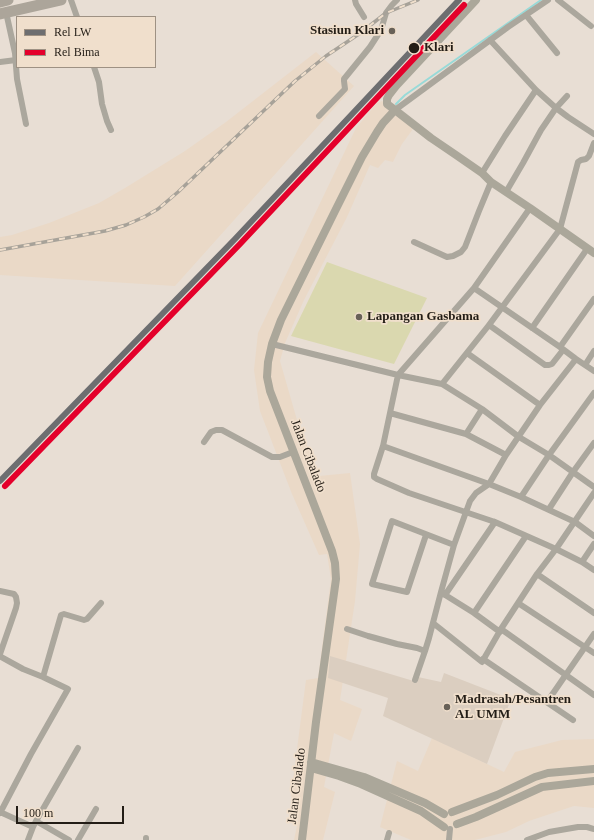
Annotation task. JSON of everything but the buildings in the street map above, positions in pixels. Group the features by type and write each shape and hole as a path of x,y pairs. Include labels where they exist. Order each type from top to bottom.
{"highway":[{"path":"3,13 61,0"}],"street":[{"path":"71,0 77,16"},
{"path":"355,0 364,17"},
{"path":"319,116 345,89 344,79 374,41 381,30 386,13 397,0"},
{"name":"Jalan Cibalado","path":"302,840 336,579 332,551 270,391 267,377 268,362 272,344 287,308 362,157 392,108 387,99 389,94 476,0"},
{"path":"532,328 591,251 492,182 482,173 431,138 392,108 444,75 490,40 548,0"},
{"path":"558,0 591,26"},
{"path":"0,62 16,60 16,53 3,13"},
{"path":"526,15 557,53"},
{"path":"490,40 536,90 556,108 594,134"},
{"path":"16,68 17,79 26,124"},
{"path":"94,68 99,82 102,104 111,130"},
{"path":"482,173 536,90"},
{"path":"506,192 541,130 556,108 567,96"},
{"path":"442,384 489,326 560,229 578,162 590,156 594,143"},
{"path":"414,242 448,257 459,254 465,247 492,182"},
{"path":"530,208 474,288 398,376 383,446 374,477 409,493 495,522 556,549 594,570"},
{"path":"474,288 594,371"},
{"path":"489,326 545,365 549,366 552,364 594,299"},
{"path":"272,344 398,376 442,384 482,409 519,437 549,455 594,487"},
{"path":"585,365 594,351"},
{"path":"467,353 540,405"},
{"path":"415,680 443,593 454,545 470,501 476,493 489,484 506,455 540,405 576,359"},
{"path":"521,498 549,455 594,392"},
{"path":"466,434 482,409"},
{"path":"390,414 466,434 506,455"},
{"path":"204,442 211,432 222,430 272,456 280,457 293,452"},
{"path":"549,509 594,443"},
{"path":"383,446 489,484 549,509 575,522 594,536"},
{"path":"433,624 482,662 537,574 594,493"},
{"path":"426,535 407,592 372,584 392,521 454,545"},
{"path":"443,593 495,522"},
{"path":"474,613 526,536"},
{"path":"582,562 594,544"},
{"path":"537,574 594,613"},
{"path":"0,591 14,594 17,602 0,657 68,689 0,812 35,824 69,840"},
{"path":"443,593 594,695"},
{"path":"44,677 61,615 64,614 84,620 87,619 101,603"},
{"path":"518,603 594,652"},
{"path":"347,629 425,651"},
{"path":"546,702 594,634"},
{"path":"483,659 573,720"},
{"path":"28,840 35,824 78,748"},
{"path":"311,765 364,777 456,816 458,818 450,827 449,840"},
{"path":"311,765 362,784 421,811 450,827 476,818 542,787 594,781"},
{"path":"450,827 441,822 441,819 448,813 497,795 535,777 548,773 594,769"},
{"path":"78,840 96,808"},
{"path":"527,840 549,832 594,825"},
{"path":"587,827 594,829"},
{"path":"387,840 389,833"}],"shaded area":[{"path":"316,52 354,86 175,286 0,275 0,237 12,235 49,223 99,203 125,188 185,151 226,122"},
{"path":"382,101 413,129 402,144 393,162 385,160 378,168 370,165 347,217 304,300 285,343 280,361 297,420 319,476 350,473 360,544 355,601 340,700 362,709 351,741 334,733 324,787 335,792 323,840 294,840 298,821 291,795 306,680 318,678 331,579 327,554 319,555 292,494 260,411 254,370 258,333 356,128 377,103"},
{"name":"Lapangan Gasbama","path":"327,262 427,298 394,364 291,336"},
{"name":"Madrasah/Pesantren AL UMM","path":"330,656 417,682 418,677 441,682 444,673 511,699 487,764 383,716 388,698 328,678"},
{"path":"432,738 504,772 515,752 562,740 594,739 594,808 574,806 529,821 506,832 475,840 411,840 380,827 397,761 418,771"}],"waterway":[{"path":"396,104 405,95 541,0"}],"railway":[{"path":"0,250 105,231 126,225 158,209 178,192 295,81 326,56 359,34 386,13 418,0"}],"rail line":[{"name":"LW","path":"0,481 235,239 459,0"},
{"name":"Bima","path":"5,486 240,244 464,5"}],"place":[{"name":"Stasiun Klari","path":"392,31"},
{"name":"Klari","path":"414,48"},
{"name":"Lapangan Gasbama","path":"359,317"},
{"name":"Madrasah/Pesantren AL UMM","path":"447,707"}]}
